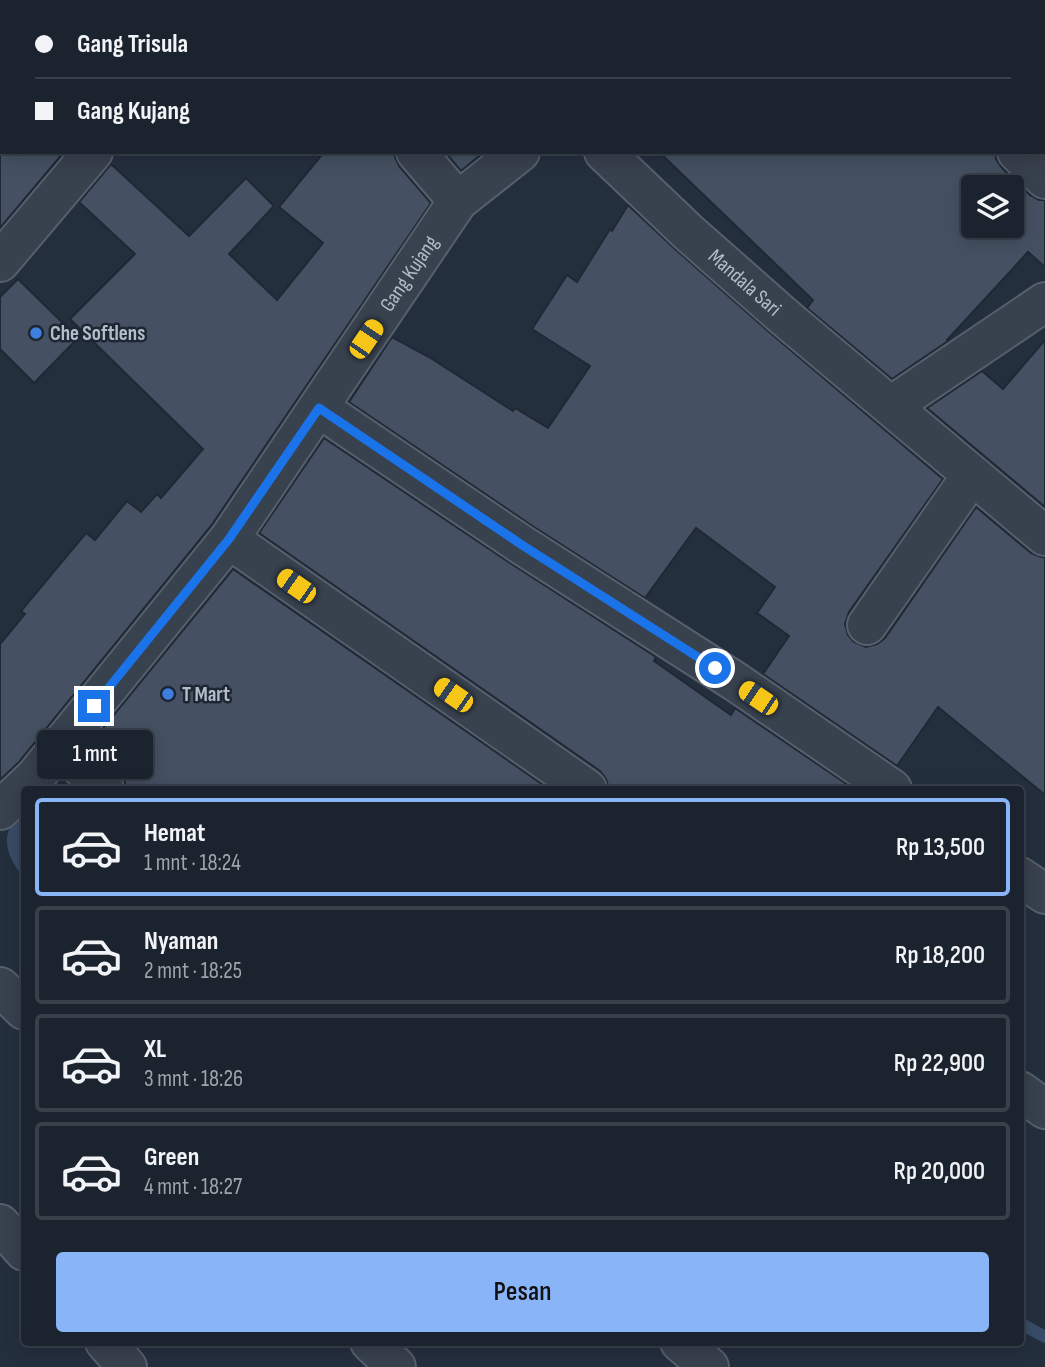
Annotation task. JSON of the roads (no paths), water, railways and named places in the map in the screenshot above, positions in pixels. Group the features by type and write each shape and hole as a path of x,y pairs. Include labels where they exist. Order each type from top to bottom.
{"street":[{"path":"0,262 91,154"},
{"path":"418,154 458,201 517,154"},
{"name":"Mandala Sari","path":"606,154 688,232 782,315 1045,536"},
{"path":"1019,154 1045,179"},
{"name":"Gang Kujang","path":"25,786 229,539 458,201"},
{"path":"891,406 1045,302"},
{"path":"319,408 522,545 736,682 888,786"},
{"path":"867,625 972,475"},
{"path":"229,539 583,786"},
{"path":"60,747 101,786"},
{"name":"Gang Kujang","path":"4,806 21,790"},
{"path":"1024,880 1045,894"},
{"path":"0,987 21,1007"},
{"path":"1024,1094 1045,1109"},
{"path":"0,1224 21,1248"},
{"path":"109,1346 127,1367"},
{"path":"374,1346 396,1367"},
{"path":"685,1346 709,1367"}],"waterway":[{"path":"21,813 13,837 15,851 21,864"},
{"path":"1024,1325 1045,1337"}],"place":[{"name":"Che Softlens","path":"36,333"},
{"name":"T Mart","path":"168,694"}]}
